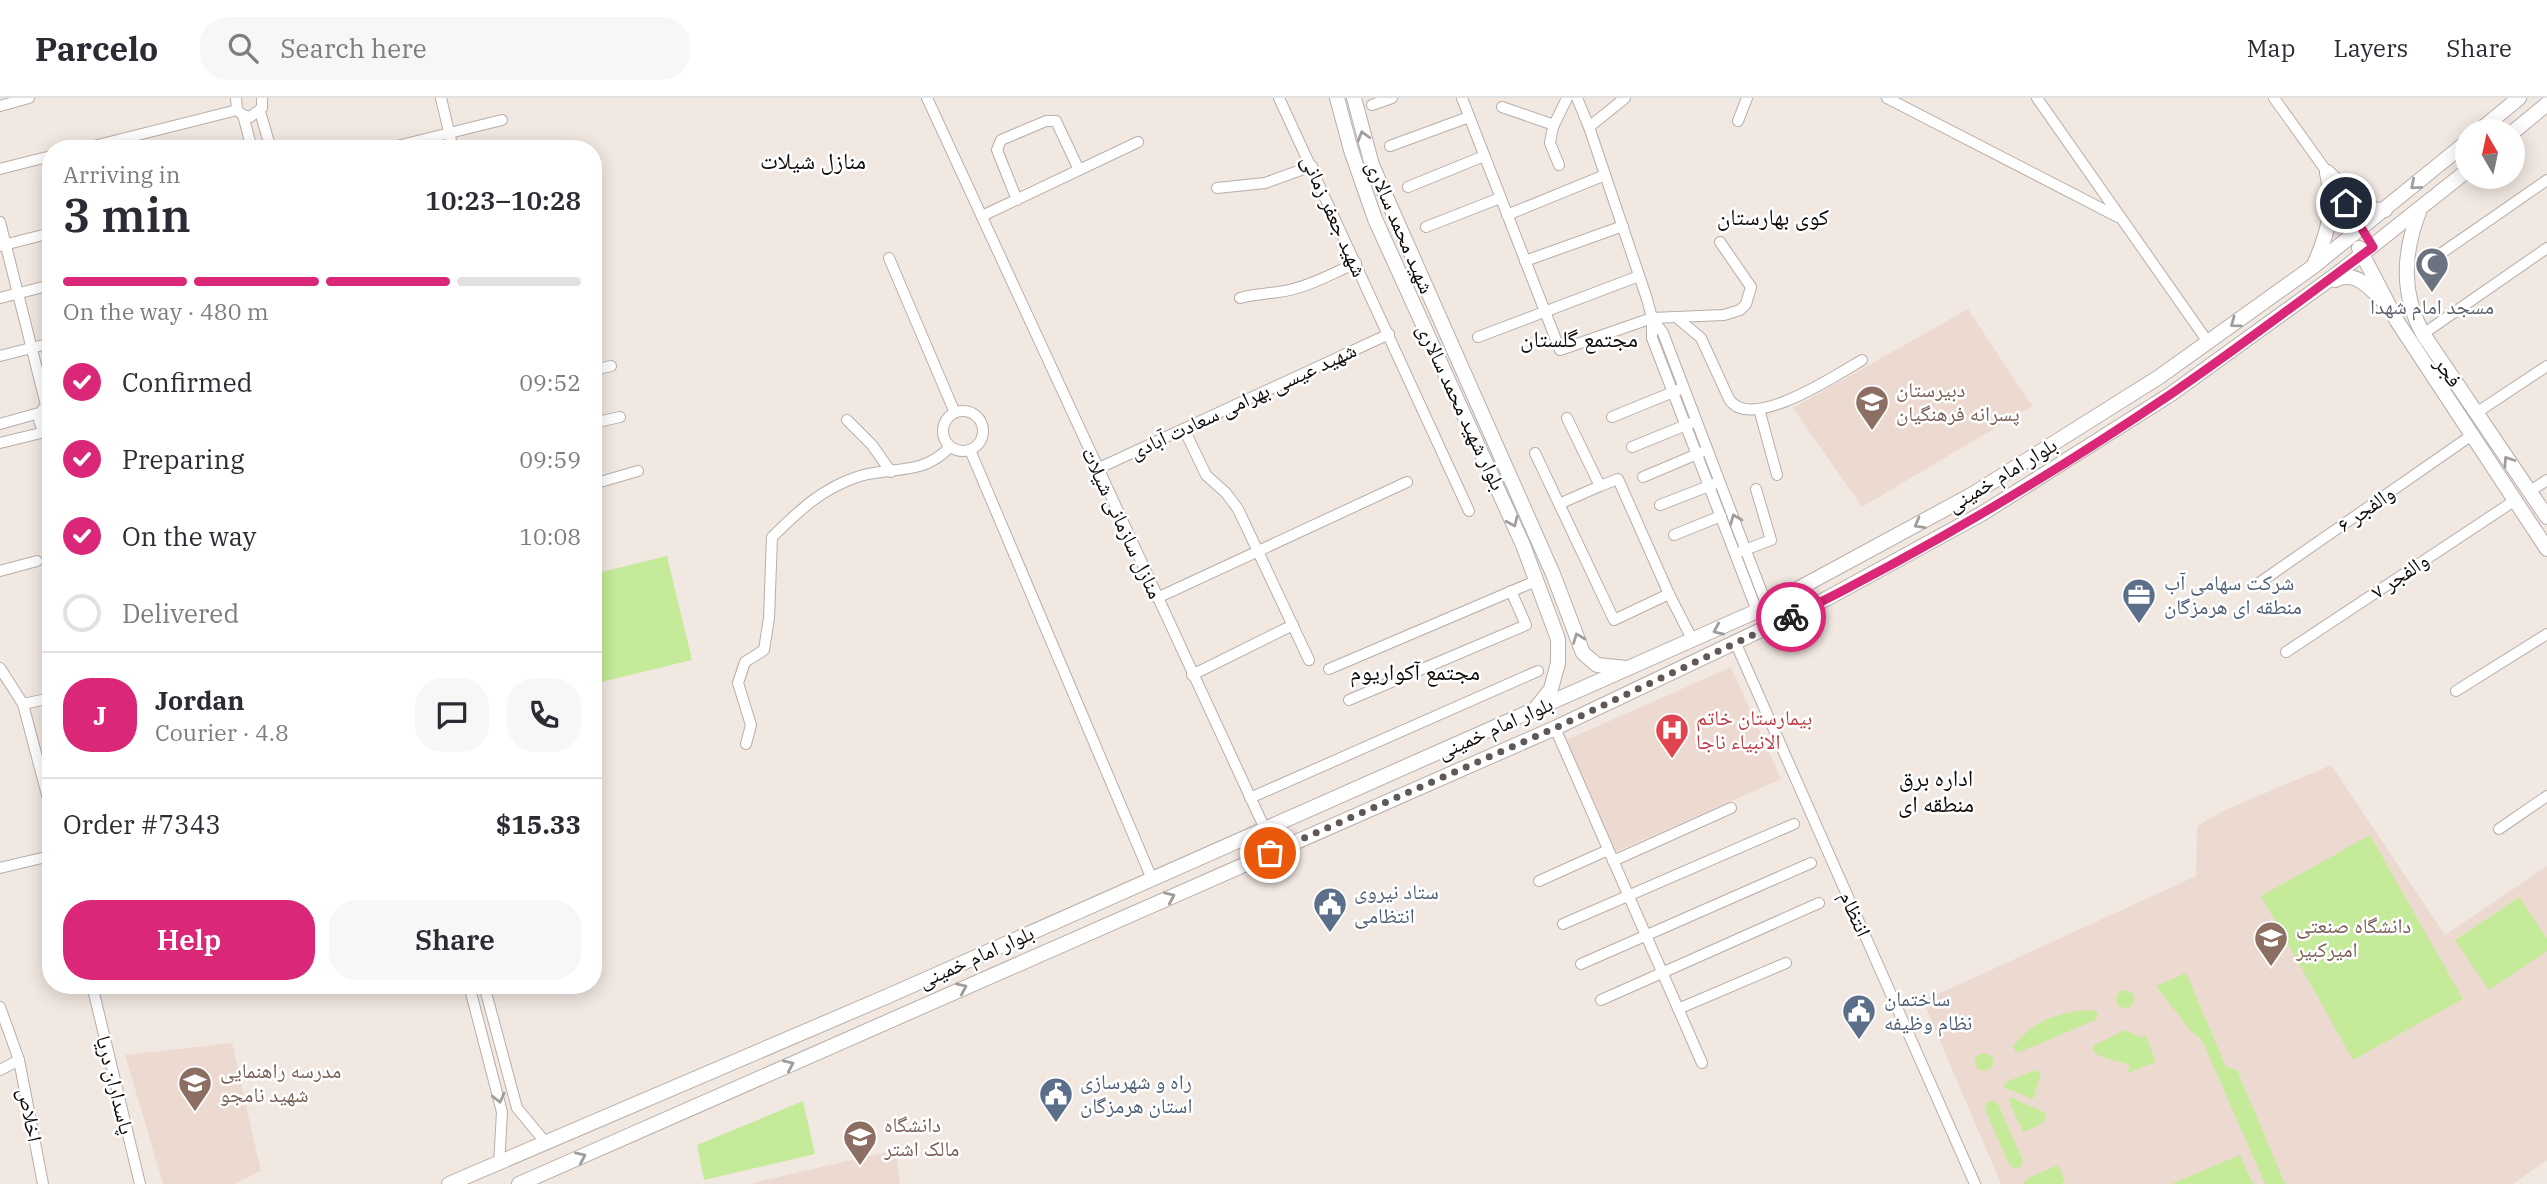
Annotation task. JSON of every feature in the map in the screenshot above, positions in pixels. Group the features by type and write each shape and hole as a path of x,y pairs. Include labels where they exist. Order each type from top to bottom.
{"main road":[{"name":"بلوار شهید محمد سالاری","path":"1337,98 1351,150 1375,219 1538,580 1558,639 1558,663 1551,689 1532,712"},
{"name":"شهید محمد سالاری","path":"1354,98 1364,143 1377,175 1553,574 1583,653 1597,665 1631,668"},
{"path":"2494,119 2519,98"},
{"path":"2525,122 2547,104"},
{"name":"بلوار امام خمینی","path":"449,1184 499,1165 888,996 1693,641 1762,608 1973,494 2159,377 2314,266 2455,152"},
{"path":"2327,172 2368,209 2385,210"},
{"path":"2314,266 2326,237 2330,216 2331,193 2327,172"},
{"name":"بلوار امام خمینی","path":"519,1184 537,1180 899,1016 1555,728 1826,599 1983,513 2171,394 2368,251 2455,181"},
{"name":"فجر","path":"2420,209 2407,260 2406,279 2411,311 2423,334 2547,517"},
{"name":"فجر","path":"2357,232 2368,251 2387,304 2547,549"},
{"path":"2318,288 2340,277 2353,276 2387,304"},
{"path":"2397,320 2399,312 2405,309 2411,311"},
{"path":"1538,580 1553,574"},
{"path":"888,996 899,1016"}],"street":[{"path":"0,106 29,98"},
{"path":"236,98 249,140"},
{"path":"122,140 240,113 250,117 262,104 276,98"},
{"path":"441,98 451,140"},
{"name":"منازل سازمانی شیلات","path":"927,98 1265,830"},
{"name":"شهید جعفر زمانی","path":"1279,98 1469,511"},
{"path":"1372,105 1392,98"},
{"path":"1462,98 1560,350 1653,318 1724,315 1740,310 1746,304 1751,287 1720,242"},
{"path":"1559,165 1550,143 1554,125 1567,98"},
{"path":"1577,98 1590,127 1653,318 1663,333 1679,390 1702,452 1747,550 1762,608"},
{"path":"1590,127 1625,98"},
{"path":"1738,121 1747,98"},
{"path":"1887,98 2122,219"},
{"path":"2037,98 2208,342"},
{"path":"2274,98 2327,172 2357,232"},
{"path":"262,104 269,140"},
{"path":"1502,107 1554,125"},
{"path":"1390,146 1469,117"},
{"path":"423,140 502,120"},
{"path":"1017,200 997,150 1001,140 1046,121 1056,121 1079,170"},
{"path":"982,216 1138,142"},
{"path":"1408,187 1484,156"},
{"path":"0,169 42,158"},
{"path":"1217,188 1265,183 1312,166"},
{"path":"1507,215 1605,175"},
{"path":"2433,259 2547,180"},
{"path":"1426,227 1500,198"},
{"path":"0,222 3,246 18,293 42,394"},
{"path":"1525,261 1622,226"},
{"path":"3,246 42,235"},
{"path":"2423,334 2547,248"},
{"path":"889,258 955,412"},
{"path":"1240,298 1311,283 1356,263"},
{"path":"1478,337 1639,276"},
{"path":"0,298 42,287"},
{"path":"1676,317 1701,338 1733,405 1744,411 1784,402 1862,360"},
{"name":"شهید عیسی بهرامی سعادت آبادی","path":"1097,469 1389,334"},
{"path":"0,356 42,345"},
{"path":"602,368 611,366"},
{"path":"2476,414 2547,366"},
{"path":"1612,417 1679,390"},
{"path":"0,424 42,409"},
{"path":"1759,409 1777,475"},
{"path":"955,412 974,414 982,424 984,430 980,442 970,450 950,447 944,435 943,428 949,416 955,412"},
{"path":"602,421 620,417"},
{"path":"1567,418 1600,486"},
{"path":"847,420 872,445 891,472"},
{"path":"1632,447 1692,423"},
{"path":"1184,429 1203,470 1233,500 1310,660"},
{"path":"0,443 42,434"},
{"name":"والفجر ۶","path":"2259,583 2472,435"},
{"path":"746,744 751,725 738,682 745,662 764,650 769,618 772,537 807,503 826,491 862,476 918,468 939,458 950,447"},
{"path":"970,450 1152,879"},
{"path":"1643,477 1702,452"},
{"path":"1535,453 1614,620 1669,594"},
{"path":"602,481 638,471"},
{"path":"1559,504 1618,479 1693,641"},
{"path":"2529,492 2547,480"},
{"path":"1157,598 1407,482"},
{"path":"1715,483 1721,516 1735,554 1762,608"},
{"path":"1660,505 1715,483"},
{"path":"1735,554 1771,540 1756,489"},
{"name":"والفجر ۷","path":"2286,652 2514,500"},
{"path":"1674,535 1721,516"},
{"path":"0,571 37,561"},
{"path":"1329,669 1538,580"},
{"path":"1349,700 1525,625 1511,591"},
{"path":"1192,675 1293,625"},
{"path":"2456,691 2547,634"},
{"name":"انتظام","path":"1736,644 1975,1184"},
{"path":"0,668 23,704 42,776"},
{"path":"1250,798 1538,671"},
{"path":"23,704 42,700"},
{"path":"1555,728 1702,1063"},
{"path":"2498,829 2547,796"},
{"path":"1539,881 1611,856 1731,808"},
{"path":"1563,924 1794,824"},
{"path":"0,868 42,858"},
{"path":"1581,964 1811,863"},
{"path":"1601,1000 1819,903"},
{"path":"1678,1009 1786,963"},
{"name":"پاسداران دریا","path":"94,994 139,1184"},
{"path":"471,994 502,1112 499,1165"},
{"path":"486,994 517,1108 546,1143"},
{"name":"اخلاص","path":"0,1007 19,1060 43,1184"},
{"path":"488,1057 502,1055"},
{"path":"0,1070 19,1060"}],"shaded area":[{"path":"1968,309 2032,406 1862,507 1793,408"},
{"name":"بیمارستان خاتم الانبیاء ناجا","path":"1731,667 1781,779 1613,853 1564,741"},
{"name":"دانشگاه صنعتی امیرکبیر","path":"2331,765 2445,935 2547,866 2547,1160 2513,1184 2001,1184 1923,1001 2196,876 2197,826 2223,811"},
{"name":"مدرسه راهنمایی شهید نامجو","path":"232,1043 261,1171 234,1184 163,1184 125,1055"},
{"name":"دانشگاه مالک اشتر","path":"895,1150 900,1184 748,1184"}],"green space":[{"path":"667,556 692,660 602,682 602,572"},
{"path":"2370,835 2463,999 2353,1060 2261,896"},
{"path":"2519,897 2547,938 2547,951 2489,990 2455,940"},
{"path":"2186,973 2226,1067 2237,1070 2285,1184 2265,1184 2202,1040 2189,1029 2156,986"},
{"path":"2125,990 2131,993 2134,999 2131,1005 2125,1008 2119,1005 2116,999 2119,993"},
{"path":"2082,1010 2096,1011 2098,1016 2095,1020 2020,1052 2016,1052 2013,1047 2027,1032 2043,1021"},
{"path":"2125,1030 2142,1038 2145,1034 2156,1062 2127,1073 2130,1065 2093,1052 2094,1045"},
{"path":"1980,1053 1988,1053 1993,1062 1991,1069 1980,1071 1975,1066 1975,1058"},
{"path":"2035,1070 2041,1074 2033,1099 2003,1087 2006,1082"},
{"path":"2013,1098 2045,1113 2045,1120 2023,1132 2008,1099"},
{"path":"1993,1100 1998,1104 2023,1161 2021,1167 2014,1168 2009,1165 1985,1109 1987,1103"},
{"path":"803,1101 815,1154 704,1180 697,1145"},
{"path":"2240,1155 2253,1184 2171,1184"},
{"path":"2058,1165 2065,1181 2061,1184 2023,1184 2028,1178"}],"way so far":[{"path":"1270,853 1555,728 1791,617"}],"place":[{"name":"مسجد امام شهدا","path":"2432,294"},
{"name":"دبیرستان پسرانه فرهنگیان","path":"1872,432"},
{"name":"شرکت سهامی آب منطقه ای هرمزگان","path":"2139,625"},
{"name":"بیمارستان خاتم الانبیاء ناجا","path":"1672,760"},
{"name":"ستاد نیروی انتظامی","path":"1330,934"},
{"name":"دانشگاه صنعتی امیرکبیر","path":"2271,968"},
{"name":"ساختمان نظام وظیفه","path":"1859,1041"},
{"name":"مدرسه راهنمایی شهید نامجو","path":"195,1113"},
{"name":"راه و شهرسازی استان هرمزگان","path":"1056,1124"},
{"name":"دانشگاه مالک اشتر","path":"860,1167"}],"district":[{"name":"منازل شیلات","path":"813,161"},
{"name":"کوی بهارستان","path":"1773,217"},
{"name":"مجتمع گلستان","path":"1579,339"},
{"name":"مجتمع آکواریوم","path":"1415,672"},
{"name":"اداره برق منطقه ای","path":"1936,791"}],"route":[{"path":"1791,617 1983,513 2171,394 2337,274 2373,247 2346,203"}]}
